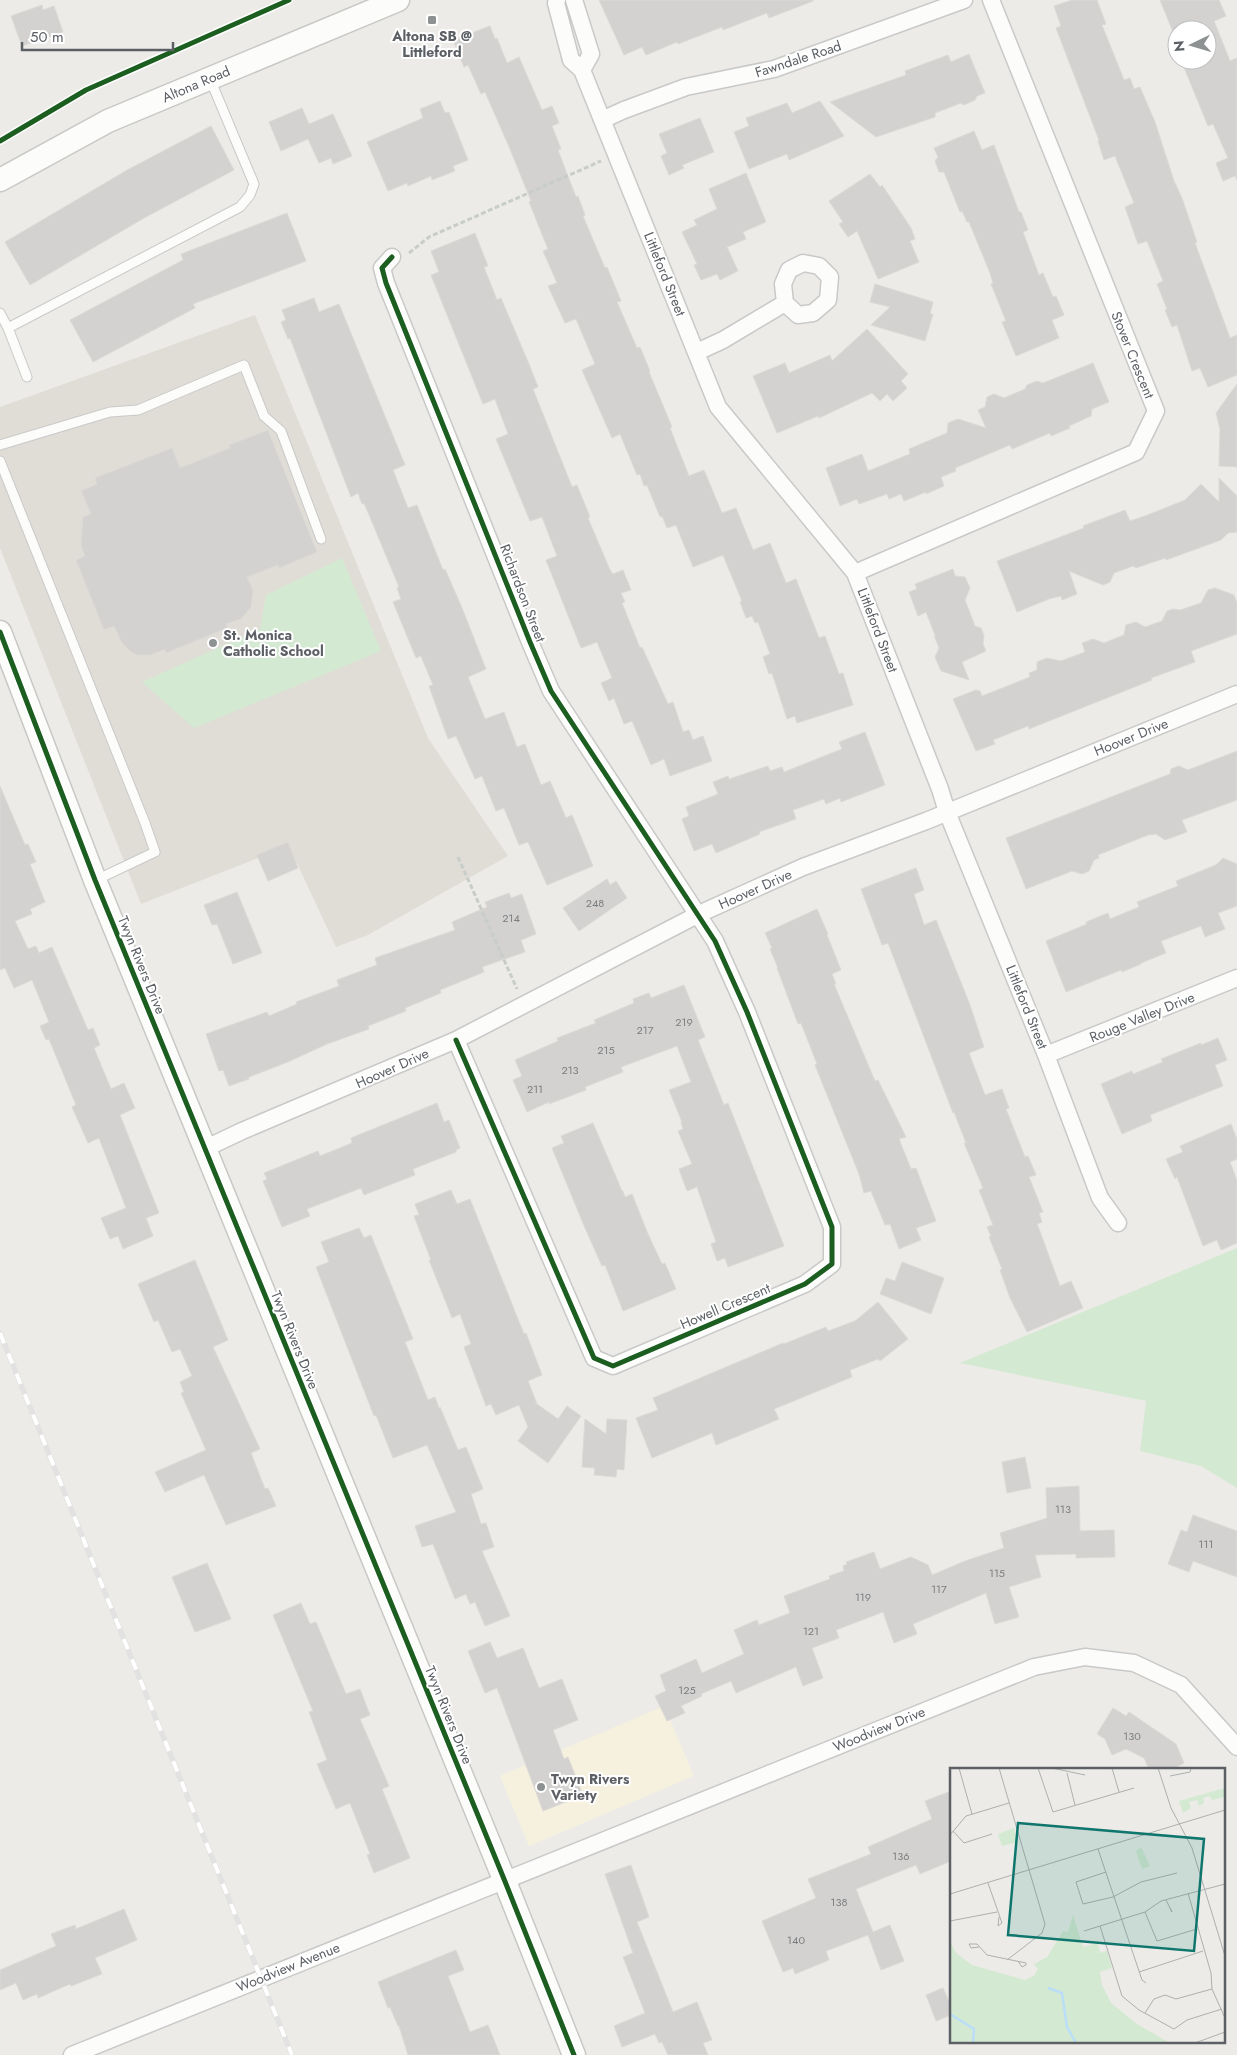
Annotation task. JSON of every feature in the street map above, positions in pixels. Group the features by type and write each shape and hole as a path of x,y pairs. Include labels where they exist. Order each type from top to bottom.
{"street":[{"name":"Altona Road","path":"0,180 108,121 398,0"},
{"name":"Littleford Street","path":"556,0 571,60 582,70 718,407 856,573 940,789 947,812 1046,1055 1100,1198 1118,1224"},
{"path":"574,0 591,54 582,70"},
{"name":"Fawndale Road","path":"602,120 624,110 686,88 774,69 964,0"},
{"name":"Stover Crescent","path":"856,573 1136,452 1156,411 991,0"},
{"name":"Richardson Street","path":"392,257 382,268 386,283 551,691 699,914"},
{"path":"697,352 723,340 785,303"},
{"name":"Twyn Rivers Drive","path":"0,632 96,880 204,1149 504,1879 574,2055"},
{"name":"Hoover Drive","path":"204,1149 456,1040 699,914 803,867 947,812 1237,694"},
{"name":"Howell Crescent","path":"456,1040 594,1358 613,1366 805,1284 832,1264 832,1227 747,1012 715,941 699,914"},
{"name":"Rouge Valley Drive","path":"1046,1055 1237,978"},
{"name":"Woodview Drive","path":"504,1879 1034,1667 1085,1657 1134,1663 1181,1685 1237,1747"},
{"name":"Woodview Avenue","path":"72,2055 504,1879"}],"lane":[{"path":"8,328 240,208 250,195 254,184 210,78"},
{"path":"0,313 28,377"},
{"path":"0,445 110,412 138,410 244,365 264,416 281,431 321,539"},
{"path":"0,461 155,852 96,880"}],"path":[{"path":"392,257 401,259 429,237 616,154"},
{"path":"458,857 523,1004"}],"shaded area":[{"name":"St. Monica Catholic School","path":"255,315 428,738 508,856 368,935 336,947 289,846 141,904 0,548 0,407"},
{"path":"664,1706 694,1776 529,1846 500,1776"}],"green space":[{"path":"342,558 381,651 194,728 142,682 260,629 266,595"},
{"path":"1237,1248 1237,1488 1201,1466 1140,1451 1146,1401 960,1363"}],"building":[{"path":"599,0 813,1 769,18 767,13 723,30 722,27 646,55 642,47 624,55"},
{"path":"1072,0 1097,0 1106,24 1102,25 1124,80 1130,78 1134,89 1140,87 1155,122 1174,181 1197,242 1195,243 1230,338 1237,335 1237,375 1208,387 1200,368 1192,371 1177,325 1172,327 1157,284 1163,281 1147,241 1138,244 1125,207 1134,203 1115,156 1104,160 1099,140 1056,28 1061,26 1054,6"},
{"path":"1160,0 1219,0 1226,16 1216,20 1168,20"},
{"path":"42,5 43,10 54,6 63,32 22,46 11,16"},
{"path":"490,26 507,63 519,57 542,110 552,106 559,123 552,126 561,149 558,150 576,197 578,196 585,215 583,216 621,301 617,302 637,348 640,347 650,371 689,476 704,470 722,513 736,508 753,550 770,543 786,583 796,579 819,638 825,636 839,674 843,673 853,705 797,723 795,716 787,719 772,673 769,674 763,657 770,654 758,622 755,623 752,616 746,618 740,602 742,601 723,555 693,567 676,525 667,528 662,516 660,517 647,485 644,486 640,474 637,475 620,434 612,438 582,370 595,364 576,319 565,323 548,286 557,283 543,251 548,249 529,202 531,201 485,92 481,94 468,65 464,67 453,40"},
{"path":"1217,28 1230,61 1237,58 1237,180 1235,176 1223,181 1216,163 1228,158 1213,124 1208,126 1185,70 1217,70"},
{"path":"969,54 985,93 964,105 961,103 935,113 935,117 876,137 830,102 906,75 905,71 948,55 951,62"},
{"path":"440,101 445,113 449,112 468,160 453,166 455,171 432,180 431,176 408,186 407,183 388,191 367,142 423,118 420,109"},
{"path":"820,101 844,136 789,160 787,154 749,169 734,132 749,126 746,118 787,103 792,113"},
{"path":"302,108 309,124 333,114 352,156 333,164 331,158 319,163 308,139 281,151 269,122"},
{"path":"700,118 714,152 682,165 684,168 669,175 661,156 667,153 659,134"},
{"path":"211,126 234,170 144,218 30,285 5,242 129,169"},
{"path":"974,131 982,150 994,145 1019,212 1021,212 1028,230 1023,232 1039,275 1043,273 1053,297 1056,296 1064,315 1052,320 1059,338 1016,356 1002,322 1006,321 991,284 993,283 990,273 969,222 967,222 962,211 960,212 944,172 939,172 935,161 938,157 934,148"},
{"path":"746,173 766,222 743,232 746,239 727,247 738,271 720,280 717,274 701,280 694,265 697,264 682,232 697,225 694,220 717,209 709,189"},
{"path":"870,174 880,187 882,185 911,228 915,239 910,241 919,262 878,279 857,231 848,237 839,224 843,222 829,201"},
{"path":"287,213 306,261 193,304 195,308 93,362 70,320 183,260 181,254"},
{"path":"475,233 488,266 484,267 497,300 501,298 538,387 533,389 572,487 577,485 590,517 588,518 610,570 613,574 623,570 631,590 621,593 625,602 622,603 640,648 642,647 668,704 673,702 683,732 689,730 693,740 703,736 712,761 670,776 664,759 651,765 632,721 624,724 614,698 609,701 601,683 612,678 597,642 581,648 546,560 557,556 542,517 530,521 496,439 508,434 495,399 483,404 431,275 439,272 431,251"},
{"path":"875,284 933,302 930,314 933,314 925,341 871,325 890,307 870,302"},
{"path":"314,298 319,312 339,304 405,465 393,470 408,508 417,505 443,570 445,569 462,608 486,669 468,677 485,719 504,712 517,747 525,744 541,785 550,781 566,818 572,815 593,866 547,885 528,842 519,845 504,808 496,811 482,776 475,779 456,736 448,739 429,686 433,685 421,656 416,658 393,602 401,599 397,588 399,587 364,503 362,504 358,493 351,497 290,338 288,339 281,322 286,320 282,310"},
{"path":"867,329 908,374 901,381 907,388 893,401 887,394 880,401 872,393 819,418 818,416 777,433 753,376 785,363 789,373 830,355 832,361"},
{"path":"1093,363 1109,402 1092,409 1091,416 1069,426 1070,428 1051,436 1050,433 1012,449 1010,445 955,468 956,471 941,477 944,486 926,494 926,492 904,501 901,494 889,499 887,494 859,504 857,499 840,506 826,468 862,454 868,471 910,454 909,449 947,433 948,423 958,419 986,428 978,410 985,407 987,397 994,394 1004,398 1025,389 1027,385 1037,381 1043,383"},
{"path":"1237,384 1237,467 1219,466 1220,429 1216,413"},
{"path":"268,430 317,552 279,568 278,565 247,577 253,590 251,607 241,619 226,624 227,628 166,653 165,649 150,655 138,655 131,652 122,643 114,626 104,630 76,560 85,556 81,545 83,517 91,514 81,491 97,484 95,478 172,448 180,468 230,448 229,445"},
{"path":"1219,478 1237,496 1237,532 1228,533 1221,540 1166,560 1165,558 1136,568 1133,566 1114,573 1110,582 1103,585 1069,571 1077,594 1062,600 1061,596 1049,599 1017,612 997,561 1084,528 1083,526 1125,510 1130,521 1145,516 1185,500 1201,484 1219,502"},
{"path":"953,569 955,576 965,577 970,588 965,600 975,626 981,628 984,636 983,644 986,651 962,662 969,680 941,671 935,657 939,648 926,612 918,616 909,592 917,589 915,584"},
{"path":"1215,588 1234,595 1237,603 1237,634 1191,651 1195,662 1151,678 1152,680 1029,729 1028,726 993,740 995,744 976,751 953,699 976,690 980,691 982,696 1030,677 1029,673 1037,670 1037,662 1047,658 1061,661 1085,652 1082,643 1093,639 1104,643 1124,635 1126,625 1136,622 1145,627 1162,621 1167,611 1173,609 1180,610 1201,603 1208,590"},
{"path":"865,732 885,785 841,802 840,798 826,804 824,799 793,810 796,819 759,832 760,834 716,853 712,844 694,851 682,819 689,816 686,807 718,794 713,782 728,776 729,779 768,766 770,771 782,767 784,772 842,749 839,742"},
{"path":"1237,751 1237,800 1182,820 1187,832 1165,840 1156,834 1148,835 1098,855 1099,858 1094,860 1089,871 1082,874 1072,871 1026,889 1006,838 1170,774 1171,769 1179,766 1188,770"},
{"path":"0,786 25,845 28,844 36,862 30,864 45,902 30,909 32,914 15,921 28,949 36,946 39,953 52,947 88,1030 93,1028 100,1045 94,1048 111,1089 124,1083 135,1108 120,1115 159,1213 146,1218 153,1236 123,1249 118,1236 110,1239 101,1218 126,1208 99,1138 88,1143 72,1107 76,1105 49,1039 46,1040 40,1026 49,1022 32,980 14,988 5,968 0,970"},
{"path":"288,842 298,868 268,881 257,855"},
{"path":"1223,858 1237,864 1237,906 1218,913 1225,929 1205,937 1201,926 1161,941 1166,953 1122,972 1121,970 1066,992 1046,941 1108,913 1110,919 1139,907 1137,902 1178,886 1176,881 1216,865"},
{"path":"916,868 924,890 914,894 924,925 936,920 970,1005 984,1047 969,1053 985,1095 1002,1089 1009,1108 1006,1109 1025,1157 1028,1156 1036,1175 1029,1177 1043,1212 1039,1213 1042,1222 1037,1224 1060,1286 1071,1281 1083,1308 1027,1332 1010,1298 1000,1270 1002,1269 989,1237 991,1236 987,1227 993,1225 979,1190 983,1188 888,943 882,945 861,889"},
{"path":"607,879 610,885 616,881 627,898 579,931 563,908"},
{"path":"237,892 262,953 233,964 217,924 212,925 204,905"},
{"path":"509,893 511,898 522,894 536,934 521,940 525,952 482,967 484,972 440,990 441,993 405,1008 406,1011 368,1026 369,1029 327,1044 249,1077 249,1079 229,1086 223,1070 219,1071 206,1034 267,1012 269,1016 297,1004 296,1002 339,986 337,980 377,965 375,958 455,930 452,922 487,907 485,902"},
{"path":"817,909 841,970 832,974 836,984 834,984 875,1081 878,1080 906,1137 899,1139 911,1169 916,1168 936,1221 916,1228 921,1240 899,1249 890,1224 885,1225 871,1191 864,1193 859,1174 815,1065 817,1064 801,1023 798,1024 765,933"},
{"path":"684,985 705,1037 698,1040 724,1105 728,1103 784,1246 728,1267 725,1258 717,1261 711,1244 716,1242 697,1187 687,1191 679,1169 692,1164 678,1131 683,1129 682,1122 669,1090 691,1082 677,1046 621,1067 623,1072 585,1087 586,1090 549,1104 549,1102 527,1112 513,1080 522,1076 515,1060 558,1041 557,1038 596,1023 594,1020 634,1003 633,999 649,993 651,998"},
{"path":"1218,1038 1227,1060 1215,1065 1223,1086 1150,1115 1152,1121 1122,1134 1101,1084 1132,1071 1133,1074 1163,1062 1161,1059"},
{"path":"437,1103 444,1122 449,1120 460,1148 456,1152 413,1169 415,1175 364,1195 361,1188 307,1209 310,1216 282,1227 263,1181 267,1179 264,1173 318,1151 320,1156 352,1143 351,1138"},
{"path":"593,1123 625,1197 632,1194 648,1234 662,1264 665,1263 676,1289 623,1311 605,1265 602,1266 552,1148 564,1143 561,1136"},
{"path":"1231,1124 1237,1139 1237,1159 1230,1162 1237,1180 1237,1243 1221,1250 1217,1240 1203,1246 1177,1177 1175,1179 1166,1159 1183,1152 1180,1146"},
{"path":"451,1190 457,1204 470,1199 524,1334 526,1333 542,1375 528,1381 537,1404 558,1419 567,1406 581,1416 548,1463 518,1441 528,1427 519,1405 496,1415 491,1404 486,1406 464,1347 471,1344 460,1314 452,1318 429,1260 431,1260 414,1216 419,1215 415,1204"},
{"path":"359,1228 364,1238 371,1235 401,1309 413,1339 405,1342 428,1400 435,1397 458,1450 466,1447 483,1489 471,1494 481,1524 486,1523 494,1547 482,1551 510,1616 485,1626 475,1602 470,1604 466,1594 455,1599 433,1544 422,1547 415,1526 456,1512 427,1445 393,1458 376,1415 374,1416 316,1267 329,1262 321,1242"},
{"path":"195,1260 228,1340 213,1347 260,1449 251,1453 265,1489 268,1488 276,1506 226,1525 204,1475 165,1492 155,1472 206,1450 181,1393 184,1392 180,1382 192,1376 180,1349 172,1352 158,1320 154,1322 138,1284"},
{"path":"902,1262 944,1278 931,1314 880,1294 886,1278 895,1281"},
{"path":"878,1302 908,1339 880,1361 878,1359 850,1370 852,1377 774,1409 779,1419 716,1445 712,1433 652,1458 636,1418 658,1410 653,1398 783,1343 826,1327 828,1331 855,1321"},
{"path":"585,1419 606,1434 607,1419 627,1420 624,1470 617,1469 616,1477 594,1475 595,1468 582,1467"},
{"path":"1025,1457 1031,1488 1007,1493 1002,1462"},
{"path":"1079,1486 1080,1531 1114,1530 1115,1557 1076,1558 1076,1554 1035,1555 1041,1577 1009,1587 1019,1617 995,1624 986,1593 913,1624 917,1634 894,1643 883,1612 836,1630 839,1638 812,1648 823,1678 803,1686 796,1667 736,1693 731,1681 701,1694 702,1696 681,1706 685,1713 667,1721 655,1696 666,1691 660,1675 696,1659 702,1673 744,1654 734,1630 757,1620 759,1625 790,1613 784,1596 830,1579 829,1576 844,1571 843,1566 847,1564 846,1562 874,1552 880,1569 911,1557 928,1565 932,1575 965,1561 1004,1548 1000,1533 1047,1518 1046,1488"},
{"path":"1193,1515 1237,1531 1237,1577 1193,1561 1189,1572 1168,1564 1181,1530 1187,1532"},
{"path":"207,1563 231,1619 195,1632 172,1577"},
{"path":"301,1603 310,1624 316,1622 346,1694 360,1689 370,1715 360,1719 389,1786 382,1789 410,1858 374,1873 367,1855 370,1854 350,1803 336,1809 317,1764 327,1760 309,1712 313,1711 273,1615"},
{"path":"490,1642 497,1658 523,1648 539,1688 562,1679 578,1720 553,1730 564,1759 568,1757 583,1795 543,1811 497,1688 485,1693 468,1651"},
{"path":"1113,1708 1126,1716 1129,1712 1176,1744 1184,1763 1175,1768 1149,1768 1144,1758 1126,1749 1112,1755 1105,1739 1097,1734"},
{"path":"950,1791 950,1861 920,1874 916,1865 856,1889 873,1932 890,1925 904,1961 881,1970 868,1935 826,1951 829,1960 795,1974 793,1968 783,1972 762,1921 816,1898 808,1879 871,1854 868,1847 932,1819 925,1801"},
{"path":"631,1865 649,1917 637,1922 673,2012 697,2002 712,2040 703,2043 708,2055 668,2055 662,2042 659,2043 655,2034 622,2047 614,2026 645,2013 623,1957 633,1953 605,1874"},
{"path":"124,1909 137,1940 95,1958 102,1974 71,1986 70,1984 38,1998 37,1994 23,2000 16,1983 0,1990 0,1970 56,1946 51,1934 75,1925 76,1929"},
{"path":"456,1950 464,1970 448,1976 470,2032 488,2025 500,2055 408,2055 399,2026 390,2007 388,2008 378,1982"},
{"path":"943,1988 950,2004 950,2015 936,2021 926,1995"}],"railway":[{"path":"0,1333 292,2055"}],"cycle path":[{"path":"0,141 86,90 289,0"},
{"path":"392,257 382,268 386,283 551,691 715,941 747,1012 832,1227 832,1264 805,1284 613,1366 594,1358 456,1040"},
{"path":"0,632 95,880 504,1879 574,2055"}],"place":[{"name":"Altona SB @ Littleford","path":"432,20"},
{"name":"St. Monica Catholic School","path":"213,643"},
{"name":"Twyn Rivers Variety","path":"541,1787"}]}
